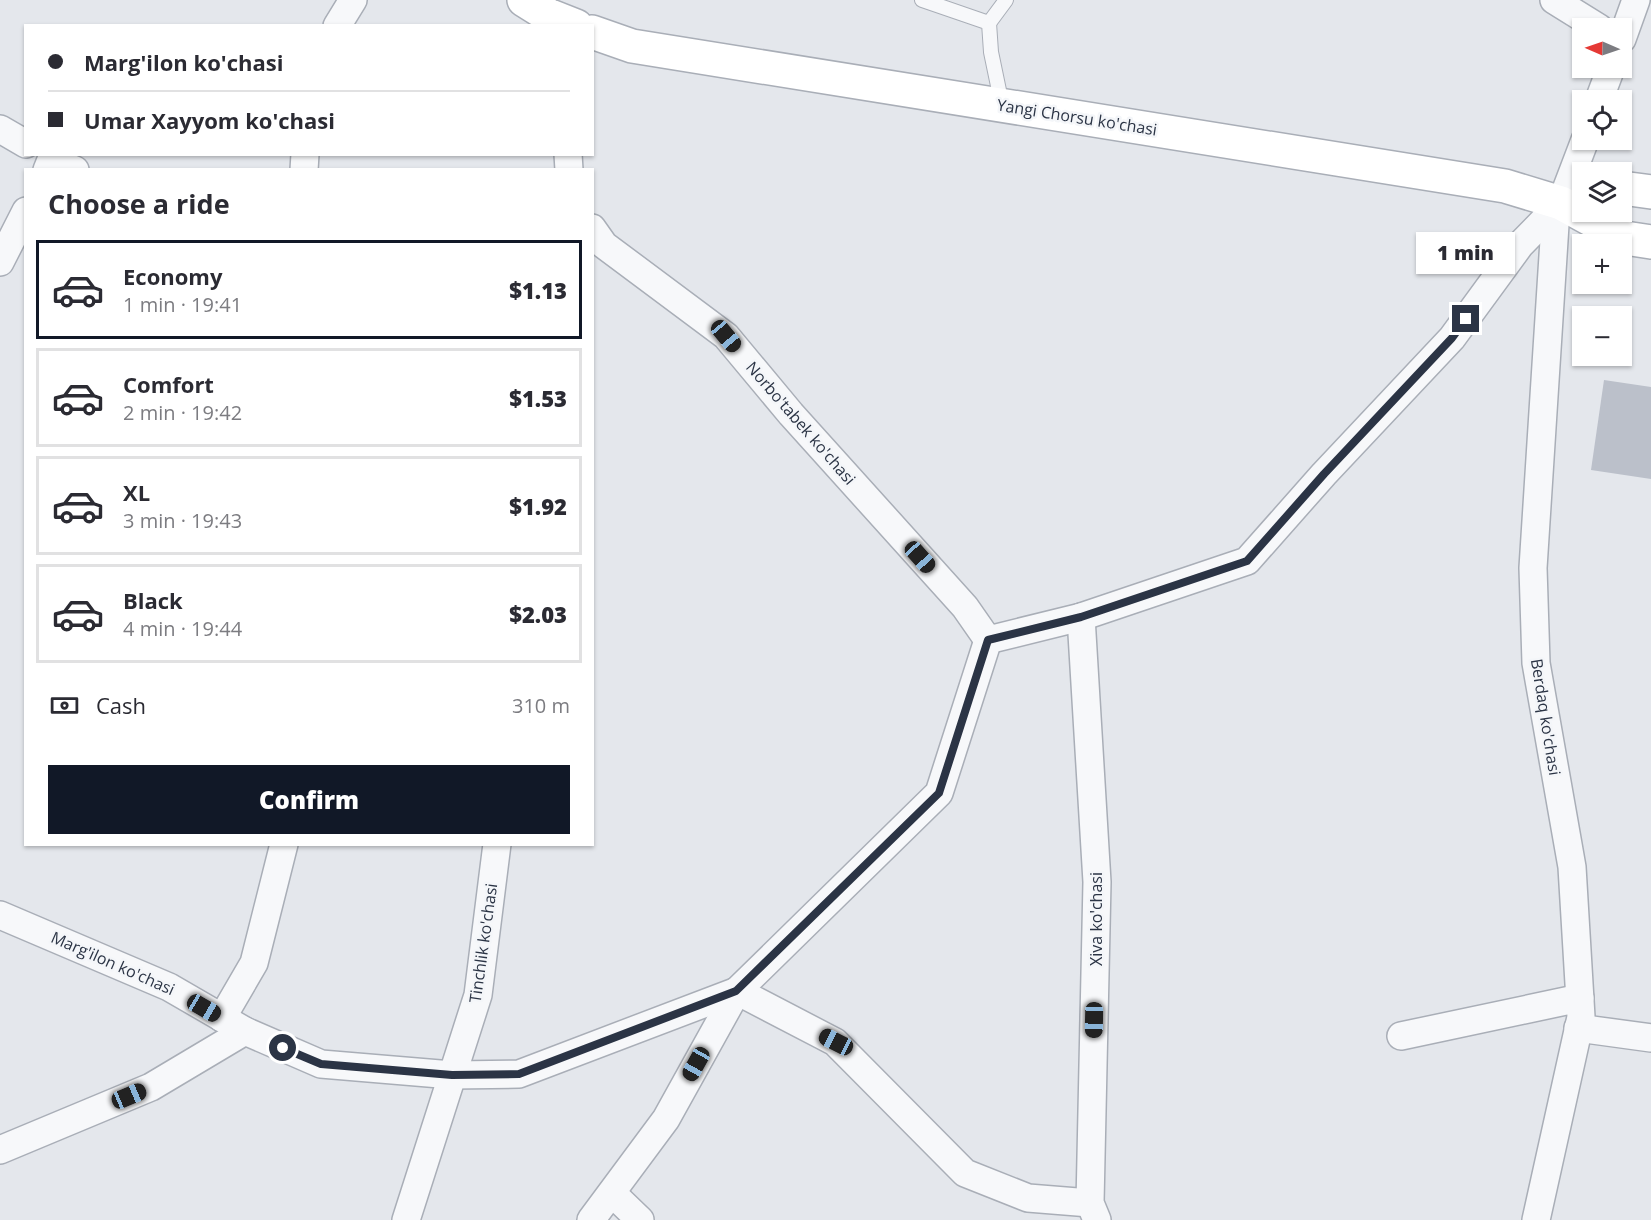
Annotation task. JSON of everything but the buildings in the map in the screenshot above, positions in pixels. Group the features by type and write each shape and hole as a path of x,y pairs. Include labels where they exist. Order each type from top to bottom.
{"main road":[{"path":"524,0 548,15 571,24"},
{"name":"Yangi Chorsu ko'chasi","path":"594,33 632,46 1505,186 1566,203 1625,238 1651,242"},
{"path":"1632,189 1651,192"}],"street":[{"path":"338,24 353,0"},
{"path":"1554,0 1583,18"},
{"path":"1630,18 1636,0"},
{"path":"0,129 24,143"},
{"path":"591,1220 666,1119 736,991 939,793 988,640 1081,617 1247,561 1324,474 1452,338 1520,245 1566,203 1582,150"},
{"name":"Berdaq ko'chasi","path":"1536,1220 1581,1017 1572,867 1536,663 1533,568 1566,203"},
{"path":"0,262 24,215"},
{"name":"Norbo'tabek ko'chasi","path":"594,231 604,245 726,336 799,422 965,607 988,640"},
{"name":"Xiva ko'chasi","path":"1081,617 1097,882 1094,1211"},
{"path":"0,1150 151,1087 234,1025 254,963 283,846"},
{"name":"Tinchlik ko'chasi","path":"406,1220 478,995 497,846"},
{"name":"Marg'ilon ko'chasi","path":"0,915 169,987 234,1025 321,1064 452,1075 519,1074 736,991"},
{"path":"736,991 836,1042 965,1173 1028,1197 1094,1211"},
{"path":"1401,1036 1580,998"},
{"path":"1578,1028 1651,1038"},
{"path":"612,1193 640,1220"}],"lane":[{"path":"922,0 989,23"},
{"path":"1002,105 991,52 989,23 1006,0"}],"route":[{"path":"283,1048 321,1064 452,1075 519,1074 736,991 939,793 988,640 1081,617 1247,561 1324,474 1452,338 1466,319"}]}
